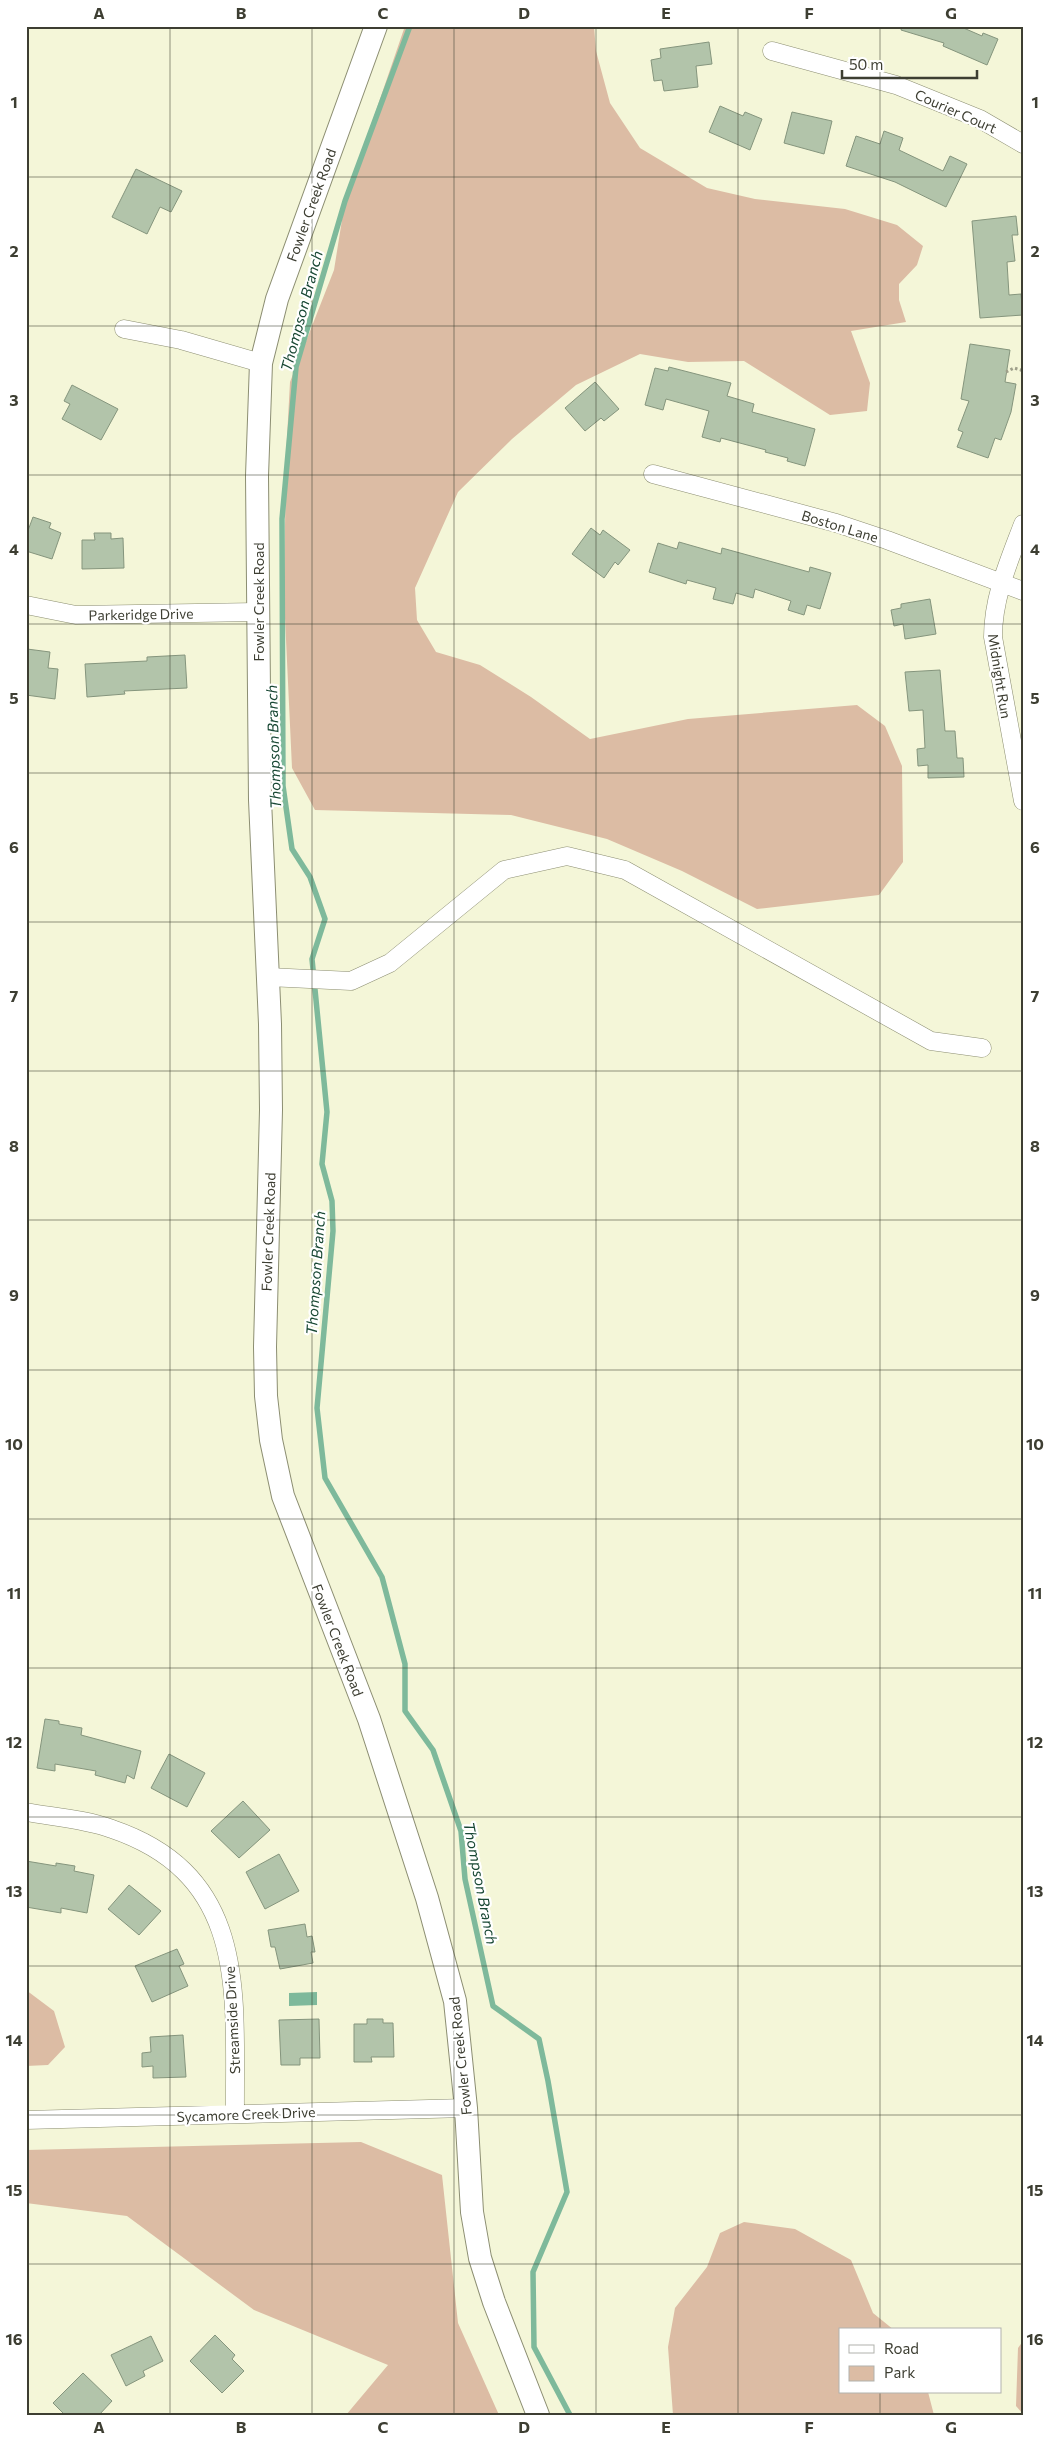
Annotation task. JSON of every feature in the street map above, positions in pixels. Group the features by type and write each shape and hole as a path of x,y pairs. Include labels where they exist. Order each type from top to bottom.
{"main road":[{"name":"Fowler Creek Road","path":"376,26 277,298 261,363 257,476 258,612 260,800 268,976 271,1110 265,1347 271,1440 283,1496 369,1719 427,1898 455,2001 466,2108 472,2212 480,2258 494,2302 538,2415"}],"street":[{"name":"Courier Court","path":"772,51 896,85 980,119 1023,144"},
{"path":"124,329 181,340 261,363"},
{"name":"Boston Lane","path":"653,474 836,523 1023,591"},
{"name":"Midnight Run","path":"1023,524 1001,583 993,617 993,637 1023,801"},
{"name":"Parkeridge Drive","path":"26,605 76,615 258,612"},
{"path":"268,976 351,981 390,963 504,870 567,856 625,870 931,1041 982,1048"},
{"name":"Streamside Drive","path":"26,1812 96,1824 137,1839 176,1864 205,1897 223,1932 231,1969 235,2114"},
{"name":"Sycamore Creek Drive","path":"26,2120 466,2108"}],"path":[{"path":"1006,372 1014,368 1021,370 1023,375"}],"green space":[{"path":"405,26 594,26 596,51 610,103 640,148 707,188 755,199 845,209 897,225 923,246 917,265 899,284 899,300 906,322 851,331 870,383 867,411 830,415 744,361 688,362 640,354 576,385 512,439 458,492 415,588 417,620 436,652 480,665 531,697 590,739 688,719 857,705 885,726 902,766 903,862 879,895 757,909 682,871 607,839 511,815 315,810 292,768 284,597 286,456 290,382 334,270 345,201"},
{"path":"26,1990 54,2011 65,2047 48,2065 26,2066"},
{"path":"361,2142 442,2175 458,2323 499,2415 346,2415 388,2365 254,2310 127,2216 26,2203 26,2150"},
{"path":"744,2222 795,2229 851,2260 873,2313 892,2328 839,2328 839,2394 929,2394 934,2415 673,2415 668,2347 675,2308 707,2267 720,2233"},
{"path":"1023,2341 1023,2414 1016,2406 1018,2348"}],"shaded area":[{"path":"317,1992 317,2005 289,2006 289,1993"}],"building":[{"path":"902,26 959,26 982,36 983,33 998,39 987,65 943,46 944,43 901,30"},
{"path":"709,42 712,64 696,66 698,87 664,91 662,80 654,81 651,60 661,58 660,49"},
{"path":"720,106 743,116 745,112 762,119 750,150 709,132"},
{"path":"792,112 832,121 824,154 784,143"},
{"path":"884,131 903,138 899,150 943,171 950,156 967,164 946,207 895,182 846,166 856,136 880,144"},
{"path":"136,169 182,191 171,212 160,207 147,234 112,217"},
{"path":"1016,216 1018,235 1012,235 1015,261 1007,262 1009,295 1021,294 1023,315 980,318 972,221"},
{"path":"970,344 1010,350 1005,382 1016,384 1011,412 1001,440 995,438 988,458 957,447 963,432 958,430 969,401 961,399"},
{"path":"669,367 731,383 727,396 754,404 752,412 815,429 805,466 787,461 788,458 765,452 766,450 721,438 720,442 702,437 709,411 666,399 663,410 645,405 655,368 668,371"},
{"path":"595,382 619,409 604,421 601,418 585,431 565,408"},
{"path":"72,385 118,409 101,440 62,419 70,404 64,401"},
{"path":"33,517 51,523 49,528 61,533 52,559 26,551 26,536"},
{"path":"591,528 600,535 603,530 630,550 618,565 615,562 604,578 572,554"},
{"path":"94,533 111,533 111,539 123,538 124,568 82,569 82,540 95,540"},
{"path":"679,542 721,554 722,548 809,572 810,567 831,573 820,609 807,605 804,615 788,610 791,601 755,589 753,598 736,593 733,604 713,599 716,588 687,580 686,584 649,572 658,543 677,549"},
{"path":"930,599 936,634 905,639 903,624 894,626 891,610 901,608 901,604"},
{"path":"27,649 50,652 48,668 58,669 55,699 26,695"},
{"path":"185,655 187,688 124,691 125,694 87,697 85,664 147,661 147,657"},
{"path":"940,670 945,731 955,731 957,758 963,758 964,777 928,778 928,765 918,766 917,749 925,748 923,710 909,711 905,672"},
{"path":"45,1719 59,1721 59,1724 82,1728 81,1735 141,1751 134,1779 127,1775 125,1783 95,1775 96,1771 55,1764 55,1771 37,1768"},
{"path":"169,1754 205,1773 187,1807 151,1788"},
{"path":"243,1801 270,1830 239,1858 211,1831"},
{"path":"279,1854 299,1891 265,1909 246,1872"},
{"path":"26,1861 56,1866 56,1863 75,1866 74,1871 94,1875 87,1913 61,1908 61,1913 26,1907"},
{"path":"129,1885 161,1911 139,1935 108,1909"},
{"path":"305,1924 307,1937 312,1936 315,1952 311,1952 313,1963 280,1969 275,1947 271,1947 268,1930"},
{"path":"177,1949 184,1964 179,1966 188,1986 152,2002 135,1966"},
{"path":"319,2019 320,2058 300,2058 300,2065 281,2065 279,2020"},
{"path":"367,2019 383,2019 383,2023 393,2023 394,2057 371,2057 372,2062 354,2062 354,2024 367,2024"},
{"path":"183,2035 186,2077 153,2078 153,2066 142,2067 142,2053 151,2052 150,2037"},
{"path":"215,2335 235,2355 232,2359 244,2371 222,2393 190,2361"},
{"path":"151,2336 163,2361 143,2371 145,2376 126,2386 111,2355"},
{"path":"83,2373 112,2401 99,2415 65,2415 53,2403"}],"waterway":[{"name":"Thompson Branch","path":"410,26 345,201 296,367 282,519 283,786 292,849 310,877 325,919 312,959 327,1112 322,1164 332,1201 333,1231 317,1408 325,1478 382,1577 405,1664 405,1711 433,1750 461,1831 465,1879 493,2006 539,2039 567,2192 533,2272 534,2347 570,2415"}]}
